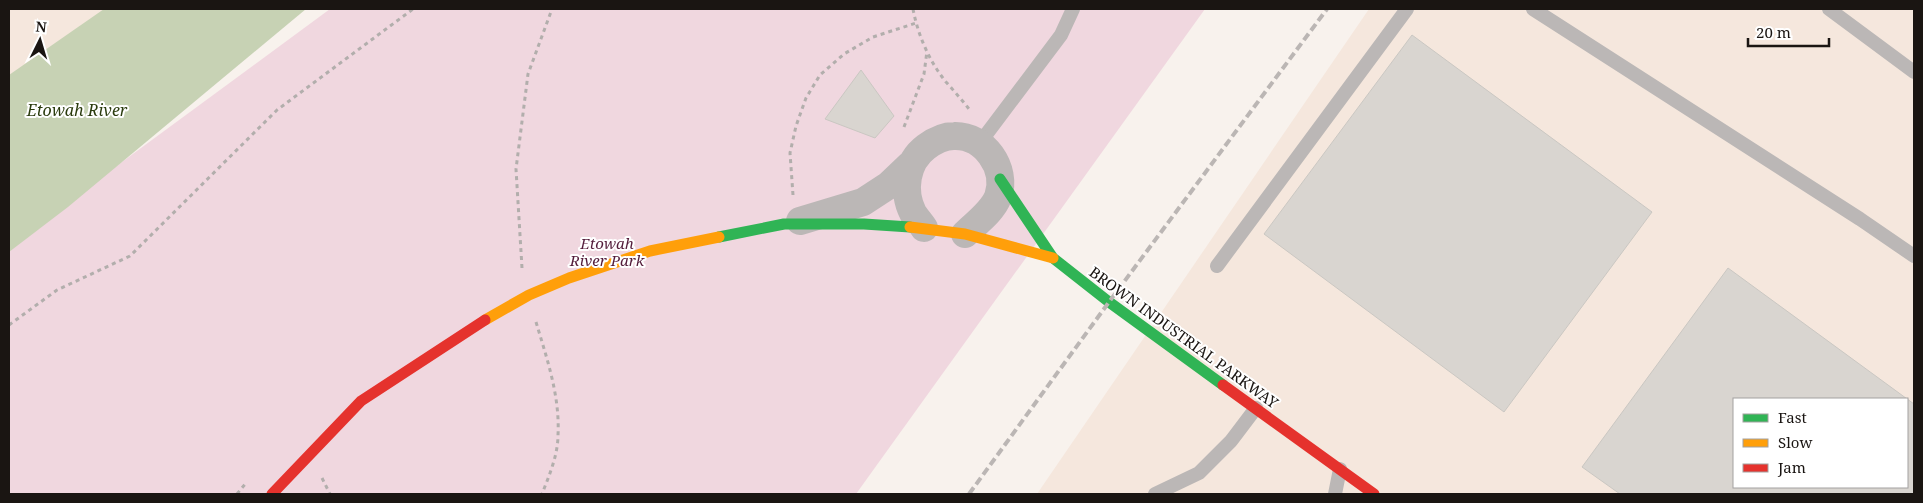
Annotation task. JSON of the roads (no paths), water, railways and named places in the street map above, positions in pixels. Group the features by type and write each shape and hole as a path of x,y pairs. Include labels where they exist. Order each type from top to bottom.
{"street":[{"path":"272,494 361,401 467,330 529,295 568,278 650,251 741,232 794,211 863,202 889,184 910,165 922,150 936,140 953,136 971,139 985,135 986,148 996,162 1000,179 998,197 988,212 965,234"},
{"path":"910,165 907,183 910,202 913,213 924,228"},
{"name":"BROWN INDUSTRIAL PARKWAY","path":"1000,179 1053,258 1109,302 1374,494"},
{"path":"794,211 864,224 924,228 965,234 1053,258"}],"lane":[{"path":"985,135 1061,35 1073,9"},
{"path":"1217,266 1407,9"},
{"path":"1533,9 1860,219 1914,256"},
{"path":"1829,9 1914,72"},
{"path":"1155,494 1199,473 1231,441 1256,408"},
{"path":"1335,494 1340,469"}],"water":[{"name":"Etowah River","path":"104,9 306,9 68,207 9,252 9,75"}],"railway":[{"path":"969,494 1327,9"}],"park label":[{"name":"Etowah River Park","path":"607,252"}]}
